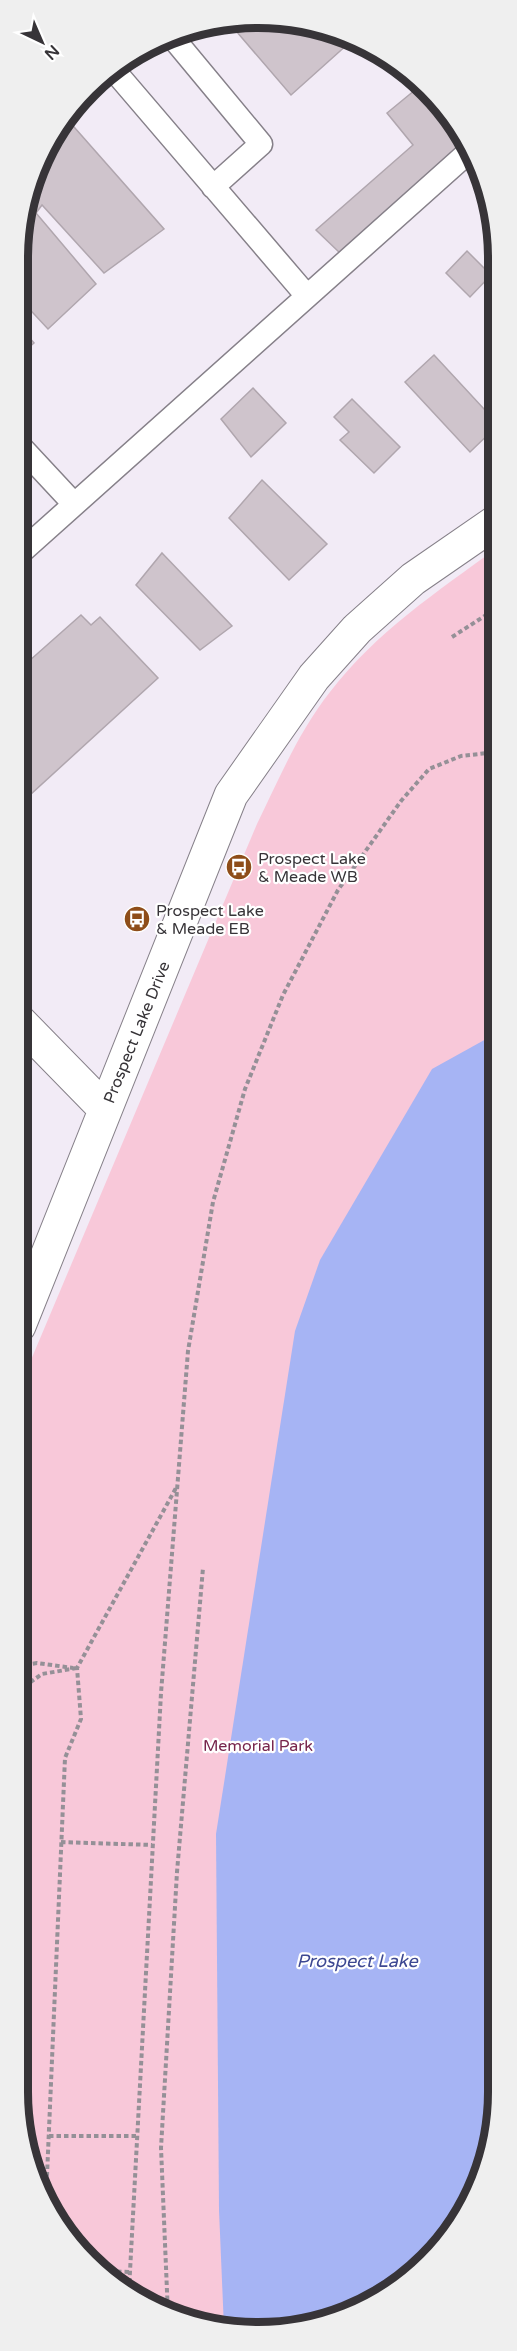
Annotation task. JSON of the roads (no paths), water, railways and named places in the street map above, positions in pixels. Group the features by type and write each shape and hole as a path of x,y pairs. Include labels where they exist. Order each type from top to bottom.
{"street":[{"name":"Prospect Lake Drive","path":"28,1303 231,795 314,677 357,630 413,579 488,527"},
{"path":"28,1030 105,1109"}],"lane":[{"path":"178,43 261,144 213,187"},
{"path":"118,76 307,296"},
{"path":"28,546 464,156"},
{"path":"28,455 74,504"}],"water":[{"name":"Prospect Lake","path":"488,1038 487,2123 481,2152 458,2208 441,2233 399,2275 360,2299 318,2315 274,2322 228,2321 224,2320 219,2210 216,1834 295,1331 320,1260 432,1069"}],"place":[{"name":"Prospect Lake & Meade WB","path":"239,867"},
{"name":"Prospect Lake & Meade EB","path":"137,919"}],"park label":[{"name":"Memorial Park","path":"258,1745"}]}
